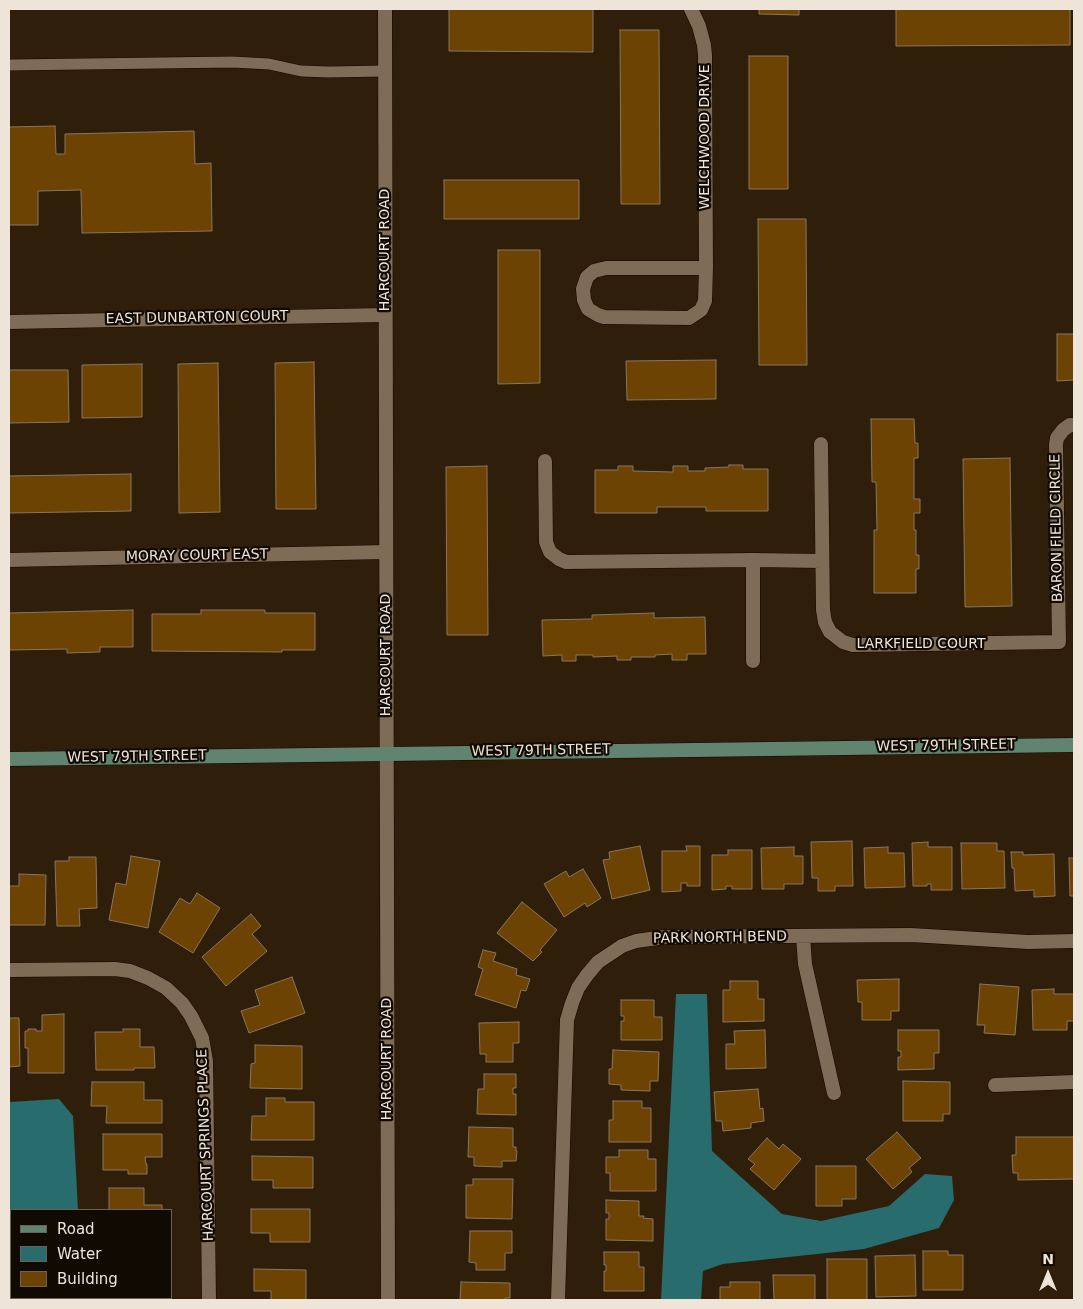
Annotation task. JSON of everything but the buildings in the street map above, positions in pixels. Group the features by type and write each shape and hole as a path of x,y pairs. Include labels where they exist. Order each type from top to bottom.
{"main road":[{"name":"WEST 79TH STREET","path":"9,758 1074,745"}],"street":[{"name":"HARCOURT ROAD","path":"385,9 388,1300"},
{"name":"WELCHWOOD DRIVE","path":"691,9 699,26 705,54 706,268 705,301 701,310 689,318 604,317 588,309 584,300 583,289 587,277 594,271 606,268 706,268"},
{"name":"EAST DUNBARTON COURT","path":"9,322 385,315"},
{"name":"BARON FIELD CIRCLE","path":"1059,642 1056,444 1062,430 1070,425 1074,425"},
{"name":"LARKFIELD COURT","path":"821,444 824,617 830,632 843,642 853,645 1059,642"},
{"path":"545,461 546,542 550,552 566,562 822,561"},
{"name":"MORAY COURT EAST","path":"9,560 386,552"},
{"path":"752,560 753,661"},
{"name":"PARK NORTH BEND","path":"558,1300 566,1028 575,995 587,975 598,962 622,946 665,936 911,935 1028,942 1074,942"},
{"path":"803,936 805,964 834,1093"},
{"name":"HARCOURT SPRINGS PLACE","path":"9,970 115,969 130,971 166,988 182,1003 192,1016 204,1044 206,1061 209,1300"},
{"path":"995,1085 1074,1082"}],"lane":[{"path":"9,65 233,62 269,64 301,71 385,71"}],"water":[{"path":"676,994 707,994 712,1151 782,1214 821,1221 889,1206 925,1174 952,1176 954,1200 939,1228 864,1249 723,1264 703,1271 701,1300 661,1300"},
{"path":"59,1099 73,1116 78,1209 10,1209 10,1299 82,1300 9,1300 9,1102"}]}
